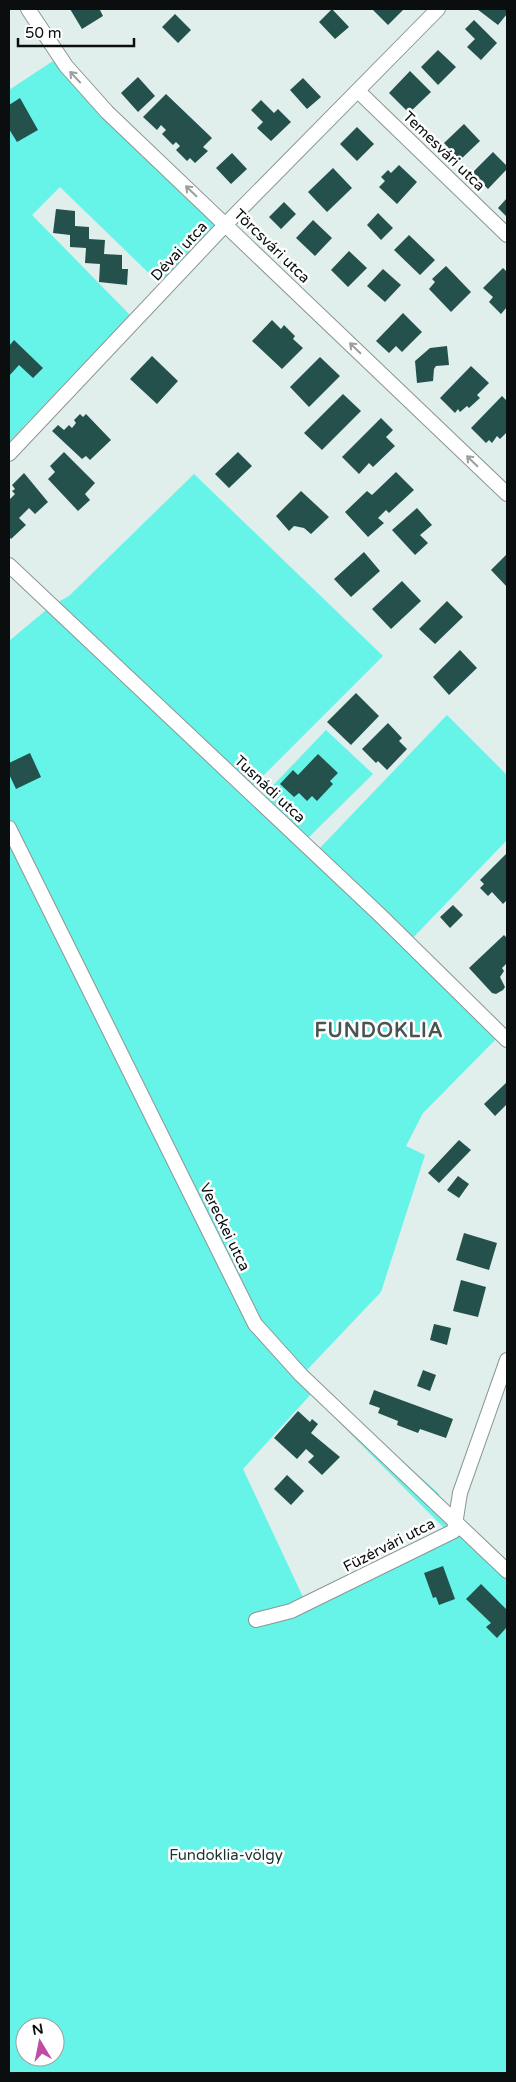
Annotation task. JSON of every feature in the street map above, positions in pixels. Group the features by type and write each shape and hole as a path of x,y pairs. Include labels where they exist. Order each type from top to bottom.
{"street":[{"name":"Törcsvári utca","path":"28,9 66,66 108,112 507,494"},
{"name":"Dévai utca","path":"9,454 226,224 438,9"},
{"name":"Temesvári utca","path":"358,90 507,235"},
{"name":"Tusnádi utca","path":"9,565 380,915 507,1040"},
{"name":"Vereckei utca","path":"9,828 254,1324 301,1374 457,1521 507,1571"},
{"name":"Füzérvári utca","path":"256,1620 291,1611 366,1576 454,1530 457,1521 460,1493 507,1360"}],"green space":[{"path":"53,61 218,223 159,283 60,187 32,215 130,315 9,442 9,90"},
{"name":"Fundoklia-völgy","path":"194,474 383,656 253,786 262,797 326,730 373,774 308,838 319,849 447,715 507,775 507,840 406,945 499,1036 423,1113 406,1146 425,1155 381,1292 305,1372 439,1494 444,1517 507,1577 507,2073 9,2073 9,641 51,606 69,596","holes":["311,1394 447,1531 303,1597 243,1469"]}],"building":[{"path":"70,9 102,9 100,10 103,16 82,29"},
{"path":"332,9 349,27 335,39 319,22"},
{"path":"372,9 404,9 388,25"},
{"path":"477,9 507,9 507,14 498,25"},
{"path":"175,14 191,30 178,43 162,27"},
{"path":"474,20 497,43 481,60 467,47 475,39 465,29"},
{"path":"438,50 456,67 438,85 421,67"},
{"path":"410,71 431,92 409,113 389,93"},
{"path":"138,77 155,96 138,112 121,93"},
{"path":"303,78 321,97 307,109 290,90"},
{"path":"166,94 212,138 203,147 208,151 195,163 190,158 187,161 176,150 180,146 176,142 173,145 162,134 166,130 161,125 157,130 143,117"},
{"path":"20,98 38,130 17,142 9,129 9,105"},
{"path":"261,100 274,113 278,109 291,122 271,141 257,128 263,122 251,110"},
{"path":"464,124 480,141 460,160 444,143"},
{"path":"357,127 374,144 357,161 340,144"},
{"path":"493,152 507,166 507,169 488,189 472,173"},
{"path":"232,153 247,169 231,184 216,168"},
{"path":"399,165 417,182 397,204 379,187 385,181 381,177 388,170 391,173"},
{"path":"333,168 352,188 327,212 308,192"},
{"path":"507,198 507,217 498,208"},
{"path":"284,202 296,214 281,229 269,217"},
{"path":"56,209 75,211 75,226 89,227 89,239 105,240 104,254 122,255 122,269 128,269 127,285 99,282 100,264 85,263 86,248 70,247 70,235 53,233"},
{"path":"378,213 393,228 381,240 367,225"},
{"path":"313,220 332,238 315,256 296,238"},
{"path":"409,235 435,260 420,275 394,250"},
{"path":"349,251 367,268 348,287 331,270"},
{"path":"446,266 471,292 451,312 429,289 435,282 432,279"},
{"path":"503,268 507,272 507,307 501,314 489,302 493,297 483,288"},
{"path":"383,269 401,285 385,302 367,286"},
{"path":"403,313 422,332 402,352 396,346 389,353 376,341"},
{"path":"272,320 281,329 284,325 295,336 293,339 303,348 282,369 252,341"},
{"path":"14,340 43,368 33,378 19,365 9,376 9,346"},
{"path":"447,346 449,365 436,366 433,381 417,383 415,361 430,348"},
{"path":"152,356 178,381 157,404 130,379"},
{"path":"320,357 340,376 309,407 290,387"},
{"path":"471,366 489,383 477,395 480,398 469,408 467,406 460,412 458,409 455,413 440,398"},
{"path":"343,394 361,411 322,450 304,433"},
{"path":"502,396 507,401 507,432 500,439 497,436 492,443 489,440 486,443 471,428"},
{"path":"80,414 83,417 86,414 111,440 90,460 86,456 82,459 52,431 58,425 64,430 69,425 72,428 76,423 74,420"},
{"path":"381,418 393,430 386,437 395,446 373,467 369,463 359,474 342,457"},
{"path":"64,452 95,483 85,494 90,500 78,511 48,479 55,472 50,466"},
{"path":"238,452 252,466 229,488 215,474"},
{"path":"396,472 414,490 389,513 386,510 378,518 384,523 368,537 345,512 367,491 372,495"},
{"path":"24,473 48,502 35,514 29,508 19,518 26,525 11,539 9,536 9,500 15,494 12,491 15,489 12,485"},
{"path":"301,491 329,517 311,534 304,528 294,526 289,531 276,516"},
{"path":"417,508 432,525 420,535 428,543 415,555 392,530"},
{"path":"364,552 380,571 351,597 334,579"},
{"path":"507,554 507,587 491,570"},
{"path":"402,581 421,601 391,629 372,609"},
{"path":"447,601 463,617 435,644 419,629"},
{"path":"460,650 477,668 449,695 433,677"},
{"path":"356,693 379,716 351,745 327,722"},
{"path":"388,723 402,738 399,741 407,749 387,770 378,761 376,763 362,749"},
{"path":"30,753 41,777 16,789 9,774 9,763"},
{"path":"318,754 338,773 330,781 333,784 317,801 312,796 307,801 299,793 294,797 280,784 293,770 298,775"},
{"path":"507,853 507,900 503,904 492,892 488,896 480,888 484,884 480,880"},
{"path":"453,905 463,915 450,928 440,917"},
{"path":"504,935 507,938 507,963 502,968 504,971 500,977 505,987 496,994 492,993 469,968"},
{"path":"507,1082 507,1104 495,1116 484,1104"},
{"path":"459,1140 471,1150 439,1183 428,1173"},
{"path":"458,1176 469,1184 459,1198 447,1190"},
{"path":"464,1233 497,1243 489,1270 456,1260"},
{"path":"461,1280 486,1287 478,1317 453,1311"},
{"path":"434,1324 451,1328 447,1345 430,1340"},
{"path":"423,1370 436,1375 430,1391 417,1386"},
{"path":"374,1390 453,1419 446,1438 420,1429 418,1433 397,1425 398,1421 378,1413 380,1408 369,1404"},
{"path":"298,1411 310,1422 312,1419 318,1424 311,1433 340,1457 322,1475 308,1462 314,1456 306,1449 297,1459 274,1438"},
{"path":"287,1475 304,1491 291,1505 274,1489"},
{"path":"443,1566 455,1599 439,1605 436,1597 433,1598 424,1573"},
{"path":"481,1584 507,1610 507,1627 497,1638 486,1627 491,1623 466,1599"}],"district":[{"name":"FUNDOKLIA","path":"379,1031"}]}
